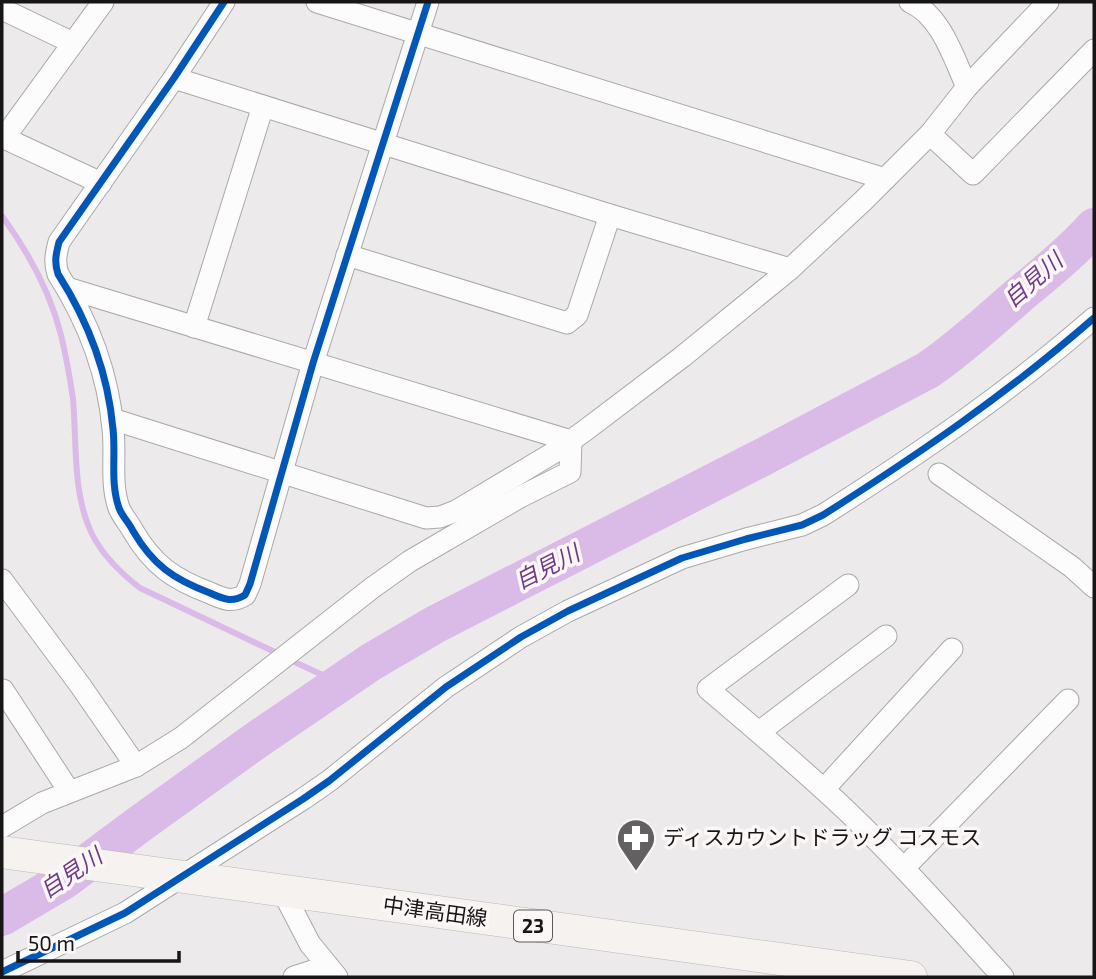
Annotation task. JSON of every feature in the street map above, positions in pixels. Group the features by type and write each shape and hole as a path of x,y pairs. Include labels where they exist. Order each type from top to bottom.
{"main road":[{"name":"中津高田線","path":"2,852 911,977"}],"street":[{"path":"100,183 3,137 103,2"},
{"path":"224,2 60,242 55,254 55,264 102,368 112,419 115,492 120,510 141,543 170,574 186,584 225,599 239,599 247,591 313,363 428,2"},
{"path":"317,2 886,179"},
{"path":"910,2 930,15 940,29 967,87"},
{"path":"112,419 426,518 440,517 456,511 571,441 641,389 790,269 930,134 967,87 1048,2"},
{"path":"2,9 73,43"},
{"path":"930,134 973,174 1094,50"},
{"path":"174,78 790,269"},
{"path":"194,327 263,106"},
{"path":"347,256 567,323 577,315 610,215"},
{"path":"67,288 571,441"},
{"path":"2,972 125,913 168,875 303,799 446,687 521,637 568,611 682,558 802,525 823,515 954,429 1009,389 1094,318"},
{"path":"2,827 42,803 136,766 181,738 410,561 520,497 570,472 571,441"},
{"path":"939,474 1072,567 1094,587"},
{"path":"2,580 136,766"},
{"path":"848,585 708,689 824,789 904,868 1003,977"},
{"path":"759,732 886,636"},
{"path":"824,789 951,649"},
{"path":"2,690 69,791"},
{"path":"904,868 1068,700"},
{"path":"283,892 310,944 332,972"},
{"path":"294,977 332,972"}],"waterway":[{"path":"2,216 38,273 56,319 65,351 73,399 78,486 86,520 97,544 114,565 140,588 279,654"},
{"name":"自見川","path":"2,917 63,881 258,739 371,662 436,624 928,370 963,344 1047,272 1094,227"},
{"path":"288,659 340,683"}],"cycle path":[{"path":"224,2 59,242 56,262 58,274 79,310 95,348 107,388 113,429 115,489 120,511 156,562 197,588 228,599 245,595 250,584 313,363 428,2"},
{"path":"2,972 125,913 303,799 446,687 521,637 568,611 682,558 802,525 823,515 962,422 1029,372 1094,318"}],"place":[{"name":"ディスカウントドラッグ コスモス","path":"636,872"}]}
